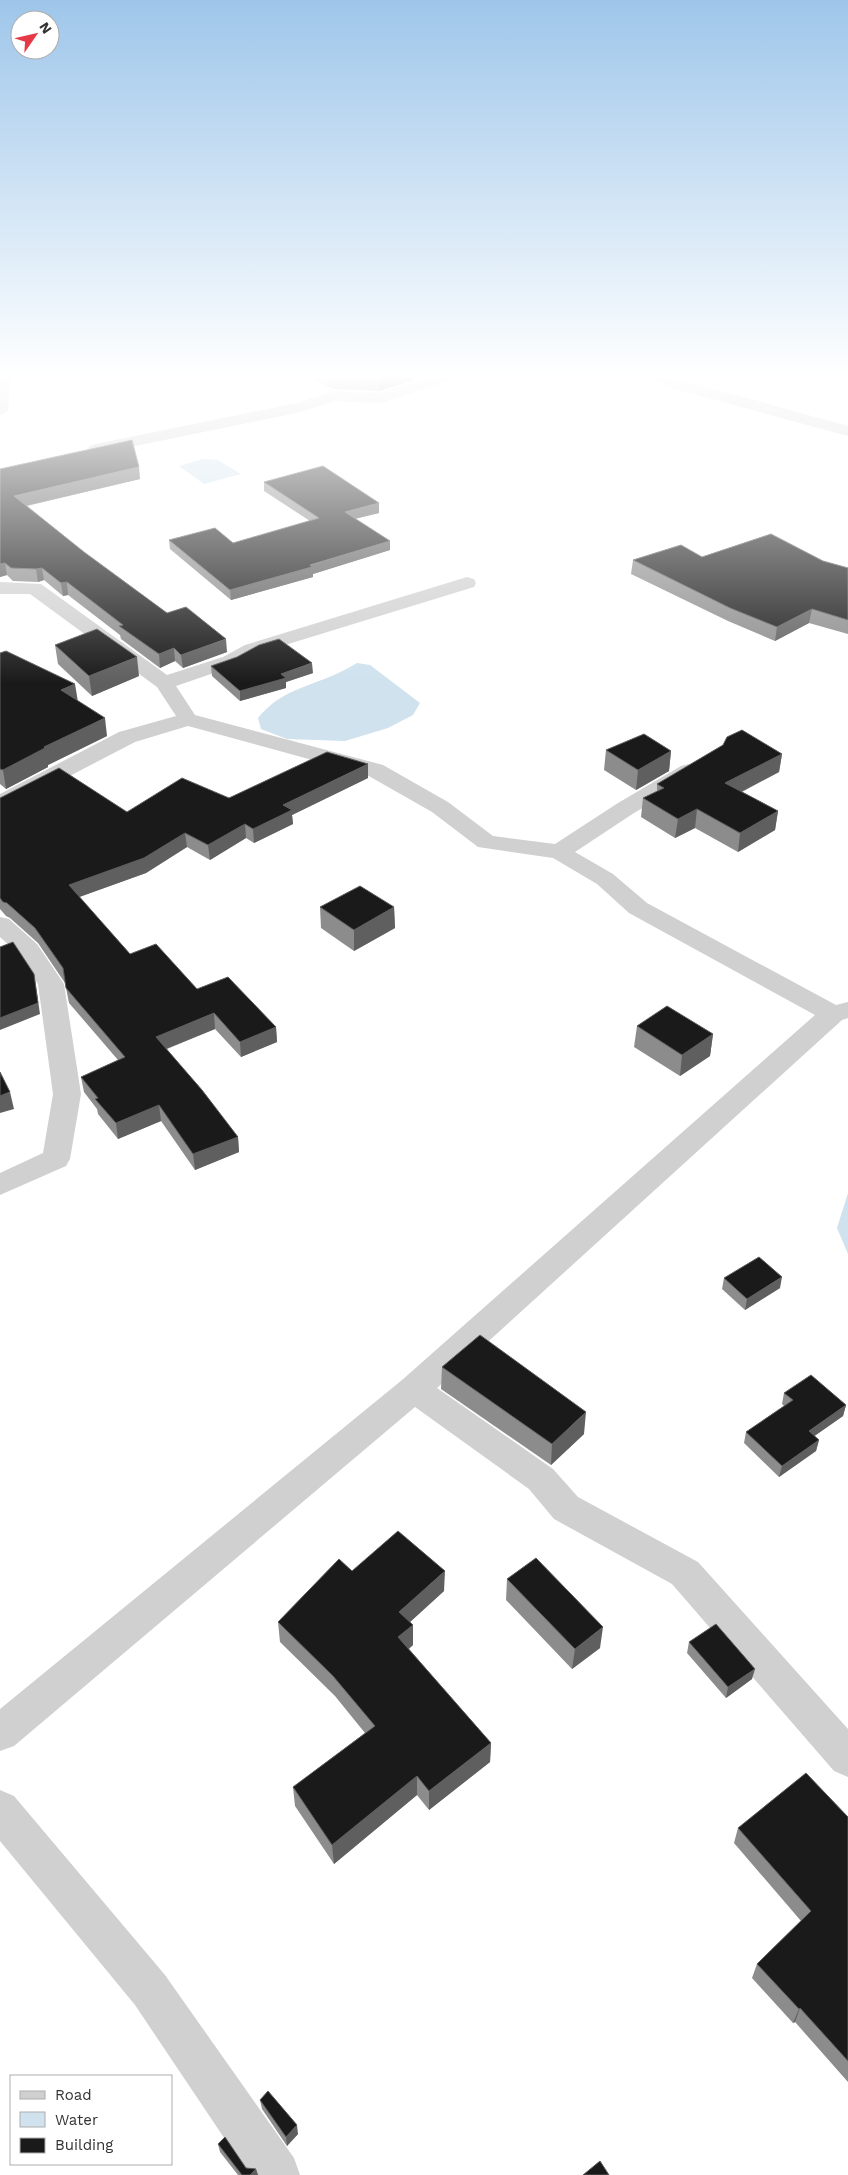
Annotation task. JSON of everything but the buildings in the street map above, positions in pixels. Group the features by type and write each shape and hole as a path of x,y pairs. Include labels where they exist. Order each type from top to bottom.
{"street":[{"path":"164,683 230,661 252,649 467,583"},
{"path":"0,588 34,588 164,683 188,719"},
{"path":"0,803 127,736 188,719 375,770 440,807 486,842 559,852 604,879 638,908 840,1012 414,1388 0,1733"},
{"path":"559,852 626,808 704,762"},
{"path":"0,924 28,949 50,984 67,1094 56,1160 0,1185"},
{"path":"414,1388 541,1479 566,1508 685,1573 848,1758"},
{"path":"0,1810 150,1990 277,2175"}],"water":[{"path":"198,480 221,480 204,484"},
{"path":"357,663 370,665 420,703 413,715 388,728 345,741 287,739 261,729 258,718 276,701 285,695 336,674"},
{"path":"848,1193 848,1254 837,1228"}]}
